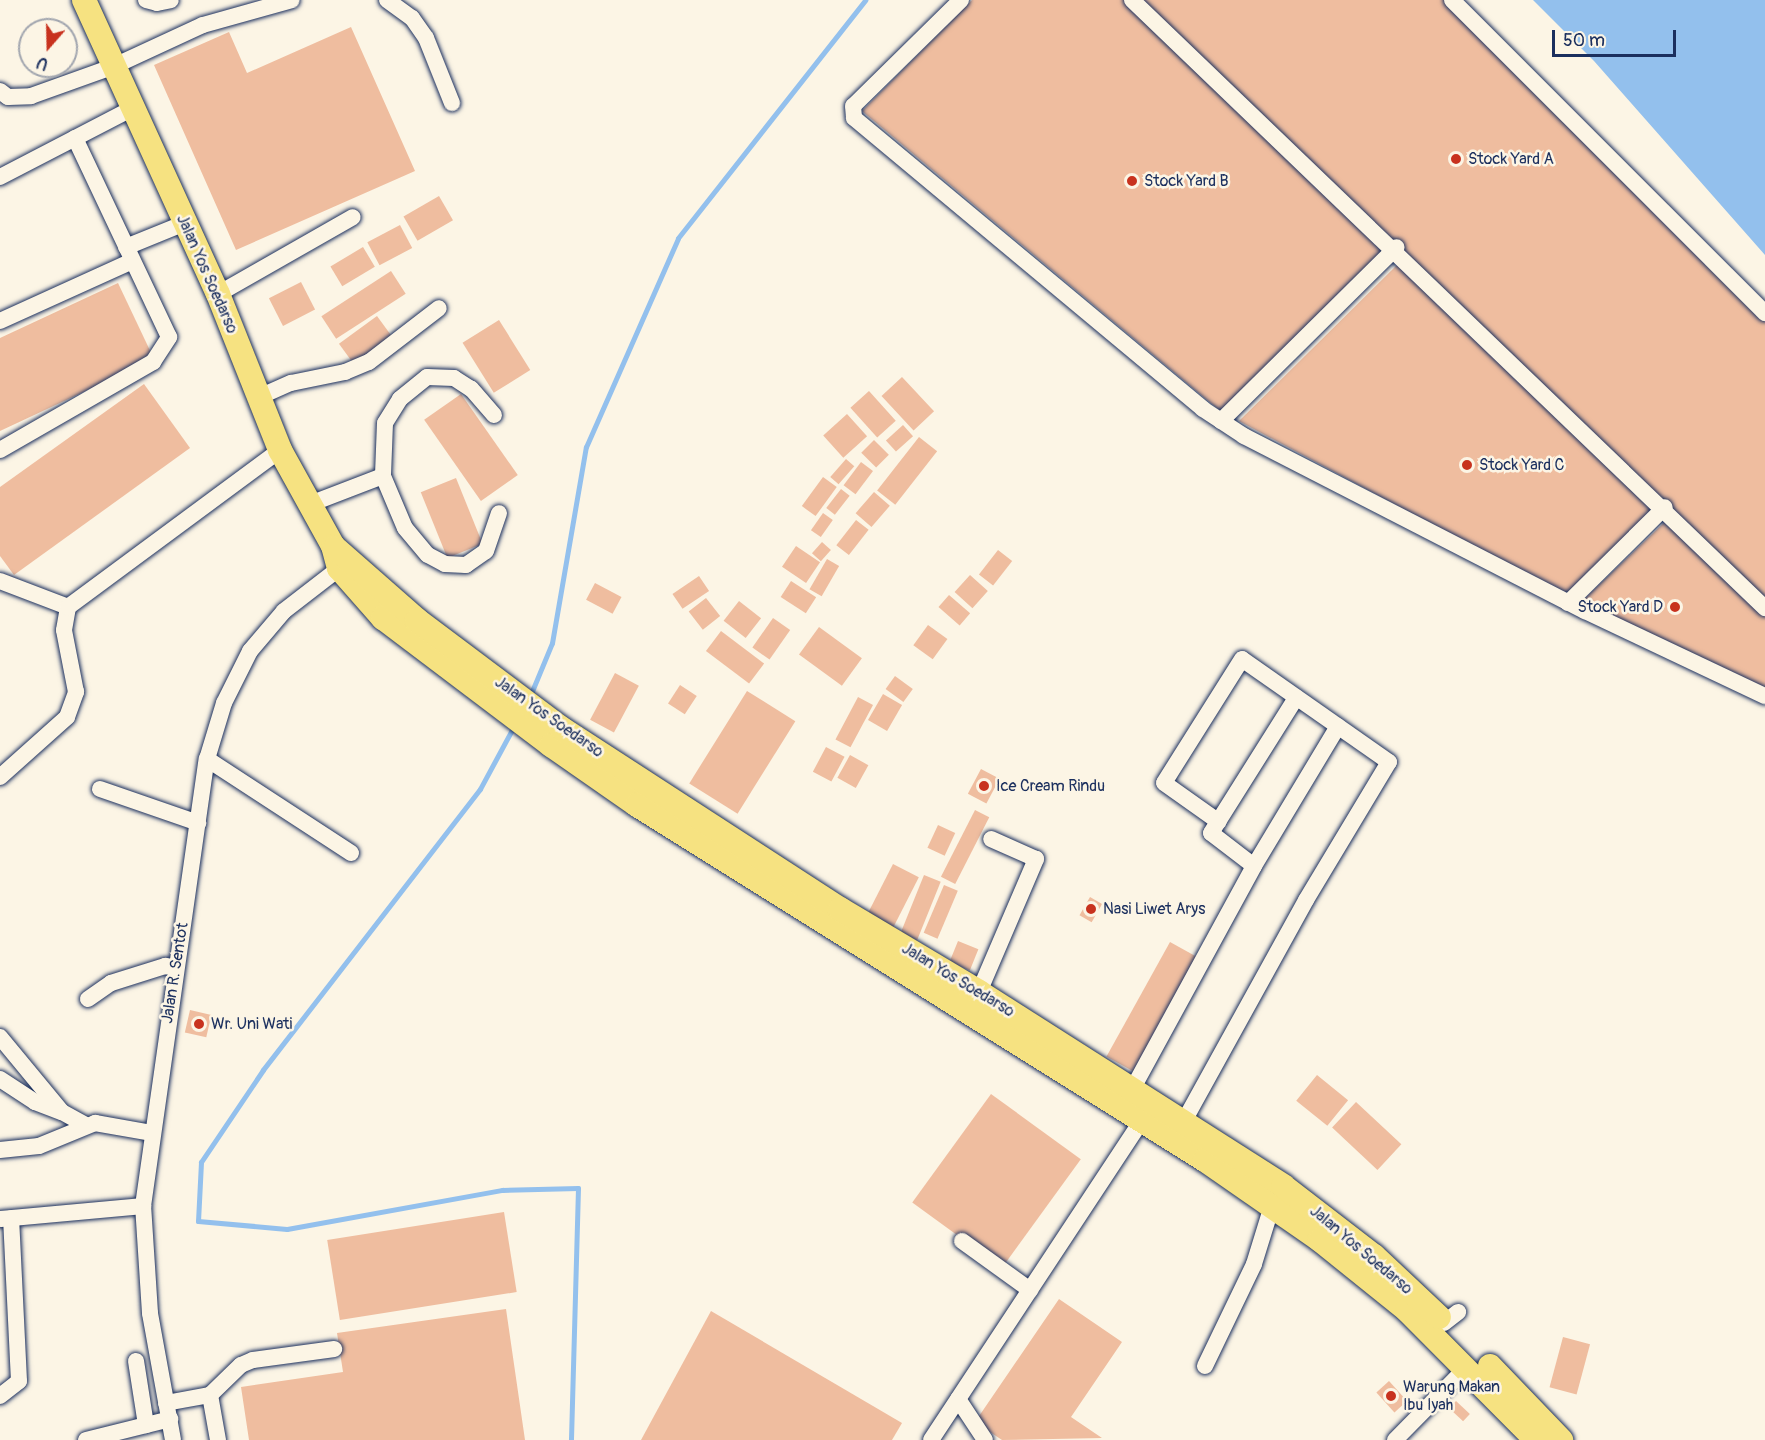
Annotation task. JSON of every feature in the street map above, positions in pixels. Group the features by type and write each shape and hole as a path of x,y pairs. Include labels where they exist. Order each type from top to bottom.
{"highway":[{"name":"Jalan Yos Soedarso","path":"84,0 131,109 218,294 280,450 341,558 383,618 479,679 556,736 834,919 969,1014 1132,1106 1283,1186 1451,1317 1525,1416 1536,1440"},
{"name":"Jalan Yos Soedarso","path":"556,736 743,838 834,919 979,992 1132,1106 1179,1131 1272,1206 1363,1273 1525,1416 1561,1440"},
{"path":"969,1014 979,992"}],"street":[{"path":"146,0 157,3 171,0"},
{"path":"0,91 8,97 31,96 112,67 203,25 292,0"},
{"path":"387,0 412,18 426,38 452,103"},
{"path":"961,0 853,106 854,118 1227,420 1572,602 1765,695"},
{"path":"968,0 862,106 861,116 1227,420"},
{"path":"1132,0 1398,251"},
{"path":"1138,0 1765,608"},
{"path":"1452,0 1765,313"},
{"path":"1464,0 1765,300"},
{"path":"0,177 131,109"},
{"path":"0,450 153,362 169,337 75,138"},
{"path":"218,294 353,218"},
{"path":"0,321 184,223"},
{"path":"1227,420 1398,251"},
{"path":"259,397 291,383 345,372 369,362 439,308"},
{"path":"494,415 471,389 454,378 427,377 400,399 385,423 383,476 405,528 428,555 445,564 466,565 486,551 499,513"},
{"path":"0,777 67,717 76,692 64,630 68,607 280,450"},
{"path":"310,504 383,476"},
{"path":"1572,602 1667,511"},
{"path":"1667,511 1765,603"},
{"name":"Jalan R. Sentot","path":"174,1440 150,1313 143,1206 151,1133 207,759 224,703 250,651 284,611 341,558"},
{"path":"0,581 68,607"},
{"path":"1179,1131 1306,900 1389,762 1242,659 1164,783 1219,822"},
{"path":"1254,866 1211,834 1296,698"},
{"path":"931,1440 1030,1290 1132,1106 1254,866 1338,726"},
{"path":"207,759 351,853"},
{"path":"100,789 198,823"},
{"path":"979,992 1036,859 991,839"},
{"path":"88,999 111,983 144,971 165,966 176,968"},
{"path":"0,1036 62,1112"},
{"path":"0,1079 35,1102 62,1112 85,1125"},
{"path":"0,1150 39,1146 85,1125 99,1123 151,1133"},
{"path":"0,1396 19,1381 5,1219 143,1206"},
{"path":"1205,1365 1254,1264 1272,1206"},
{"path":"962,1241 1030,1290"},
{"path":"86,1440 120,1436 146,1425 168,1411 210,1395 241,1365 254,1360 334,1349"},
{"path":"136,1361 146,1425"},
{"path":"1395,1440 1467,1367"},
{"path":"210,1395 218,1440"},
{"path":"958,1400 985,1440"}],"water":[{"path":"1533,0 1765,0 1765,255 1594,61"}],"building":[{"name":"Stock Yard B","path":"972,0 1129,0 1392,250 1225,415 862,111"},
{"name":"Stock Yard A","path":"1141,0 1448,0 1765,318 1765,602"},
{"path":"351,27 415,171 236,250 154,65 229,32 247,73"},
{"path":"439,196 453,220 417,241 403,216"},
{"path":"400,225 412,248 380,265 367,242"},
{"path":"363,247 375,267 342,286 330,267"},
{"name":"Stock Yard C","path":"1399,263 1660,510 1570,598 1239,421"},
{"path":"391,271 406,294 336,339 321,316"},
{"path":"301,282 315,310 283,326 269,298"},
{"path":"118,283 154,359 0,431 0,338"},
{"path":"377,316 393,338 355,365 339,344"},
{"path":"499,320 530,370 494,393 463,343"},
{"path":"902,377 934,411 914,430 882,396"},
{"path":"144,384 190,448 14,575 0,556 0,487"},
{"path":"869,391 896,421 877,437 850,408"},
{"path":"461,394 518,475 481,501 424,420"},
{"path":"847,414 867,436 843,458 823,435"},
{"path":"903,425 913,436 896,452 886,440"},
{"path":"919,437 937,451 895,505 877,491"},
{"path":"874,440 889,455 876,468 861,453"},
{"path":"846,459 854,466 839,484 830,477"},
{"path":"861,462 873,471 856,494 844,485"},
{"path":"823,477 837,487 816,516 802,506"},
{"path":"456,478 483,544 447,558 421,492"},
{"path":"841,489 850,496 835,515 826,508"},
{"path":"874,492 890,506 871,527 856,513"},
{"path":"823,513 833,520 821,537 811,530"},
{"name":"Stock Yard D","path":"1669,518 1765,611 1765,691 1580,603"},
{"path":"856,520 869,530 849,555 836,545"},
{"path":"822,542 831,550 821,561 812,553"},
{"path":"796,546 820,562 806,583 782,567"},
{"path":"998,550 1012,561 993,586 979,574"},
{"path":"827,559 839,566 822,596 810,589"},
{"path":"970,575 988,591 972,608 955,592"},
{"path":"699,576 709,591 683,609 672,594"},
{"path":"791,581 816,597 806,613 781,597"},
{"path":"595,583 621,597 613,614 586,600"},
{"path":"949,595 970,613 960,625 939,607"},
{"path":"706,598 720,616 703,630 689,612"},
{"path":"739,601 761,618 746,638 724,621"},
{"path":"773,618 790,630 770,660 752,647"},
{"path":"928,625 947,639 933,659 913,645"},
{"path":"819,627 862,658 842,686 799,655"},
{"path":"721,631 764,663 749,683 706,651"},
{"path":"615,673 639,686 614,732 590,720"},
{"path":"895,676 913,689 903,702 886,689"},
{"path":"680,685 697,696 685,714 668,703"},
{"path":"747,691 795,721 738,814 689,783"},
{"path":"883,694 902,705 887,731 868,720"},
{"path":"858,697 873,705 850,747 835,739"},
{"path":"826,747 845,757 831,782 813,772"},
{"path":"850,755 868,765 856,788 837,778"},
{"name":"Ice Cream Rindu","path":"981,769 1000,779 986,804 968,794"},
{"path":"975,810 989,817 955,884 941,877"},
{"path":"938,825 955,833 945,856 927,848"},
{"path":"893,864 919,877 893,928 867,915"},
{"path":"924,875 941,882 917,940 900,933"},
{"path":"944,885 958,891 937,939 924,933"},
{"name":"Nasi Liwet Arys","path":"1090,897 1102,904 1092,922 1080,915"},
{"path":"958,941 978,949 970,971 949,962"},
{"path":"1170,942 1199,958 1135,1073 1106,1057"},
{"name":"Wr. Uni Wati","path":"190,1010 211,1015 206,1037 185,1032"},
{"path":"1317,1075 1348,1100 1327,1126 1296,1101"},
{"path":"991,1094 1081,1159 1002,1268 912,1202"},
{"path":"1356,1102 1401,1144 1377,1170 1332,1128"},
{"path":"504,1212 517,1292 340,1320 327,1240"},
{"path":"1059,1299 1122,1342 1071,1417 1102,1438 1002,1440 975,1422"},
{"path":"506,1309 525,1440 249,1440 241,1387 343,1372 337,1333"},
{"path":"711,1311 902,1423 892,1440 641,1440"},
{"path":"1563,1337 1590,1344 1577,1394 1550,1387"},
{"name":"Warung Makan Ibu Iyah","path":"1389,1381 1407,1401 1394,1412 1376,1392"},
{"path":"1456,1401 1470,1414 1463,1421 1449,1408"}],"waterway":[{"path":"530,696 552,643 586,447 678,238 865,0"},
{"path":"514,726 480,789 263,1070 201,1162 198,1221 287,1229 502,1190 578,1188 571,1440"}],"place":[{"name":"Stock Yard A","path":"1456,159"},
{"name":"Stock Yard B","path":"1132,181"},
{"name":"Stock Yard C","path":"1467,465"},
{"name":"Stock Yard D","path":"1675,607"},
{"name":"Ice Cream Rindu","path":"984,786"},
{"name":"Nasi Liwet Arys","path":"1091,909"},
{"name":"Wr. Uni Wati","path":"199,1024"},
{"name":"Warung Makan Ibu Iyah","path":"1391,1396"}]}
